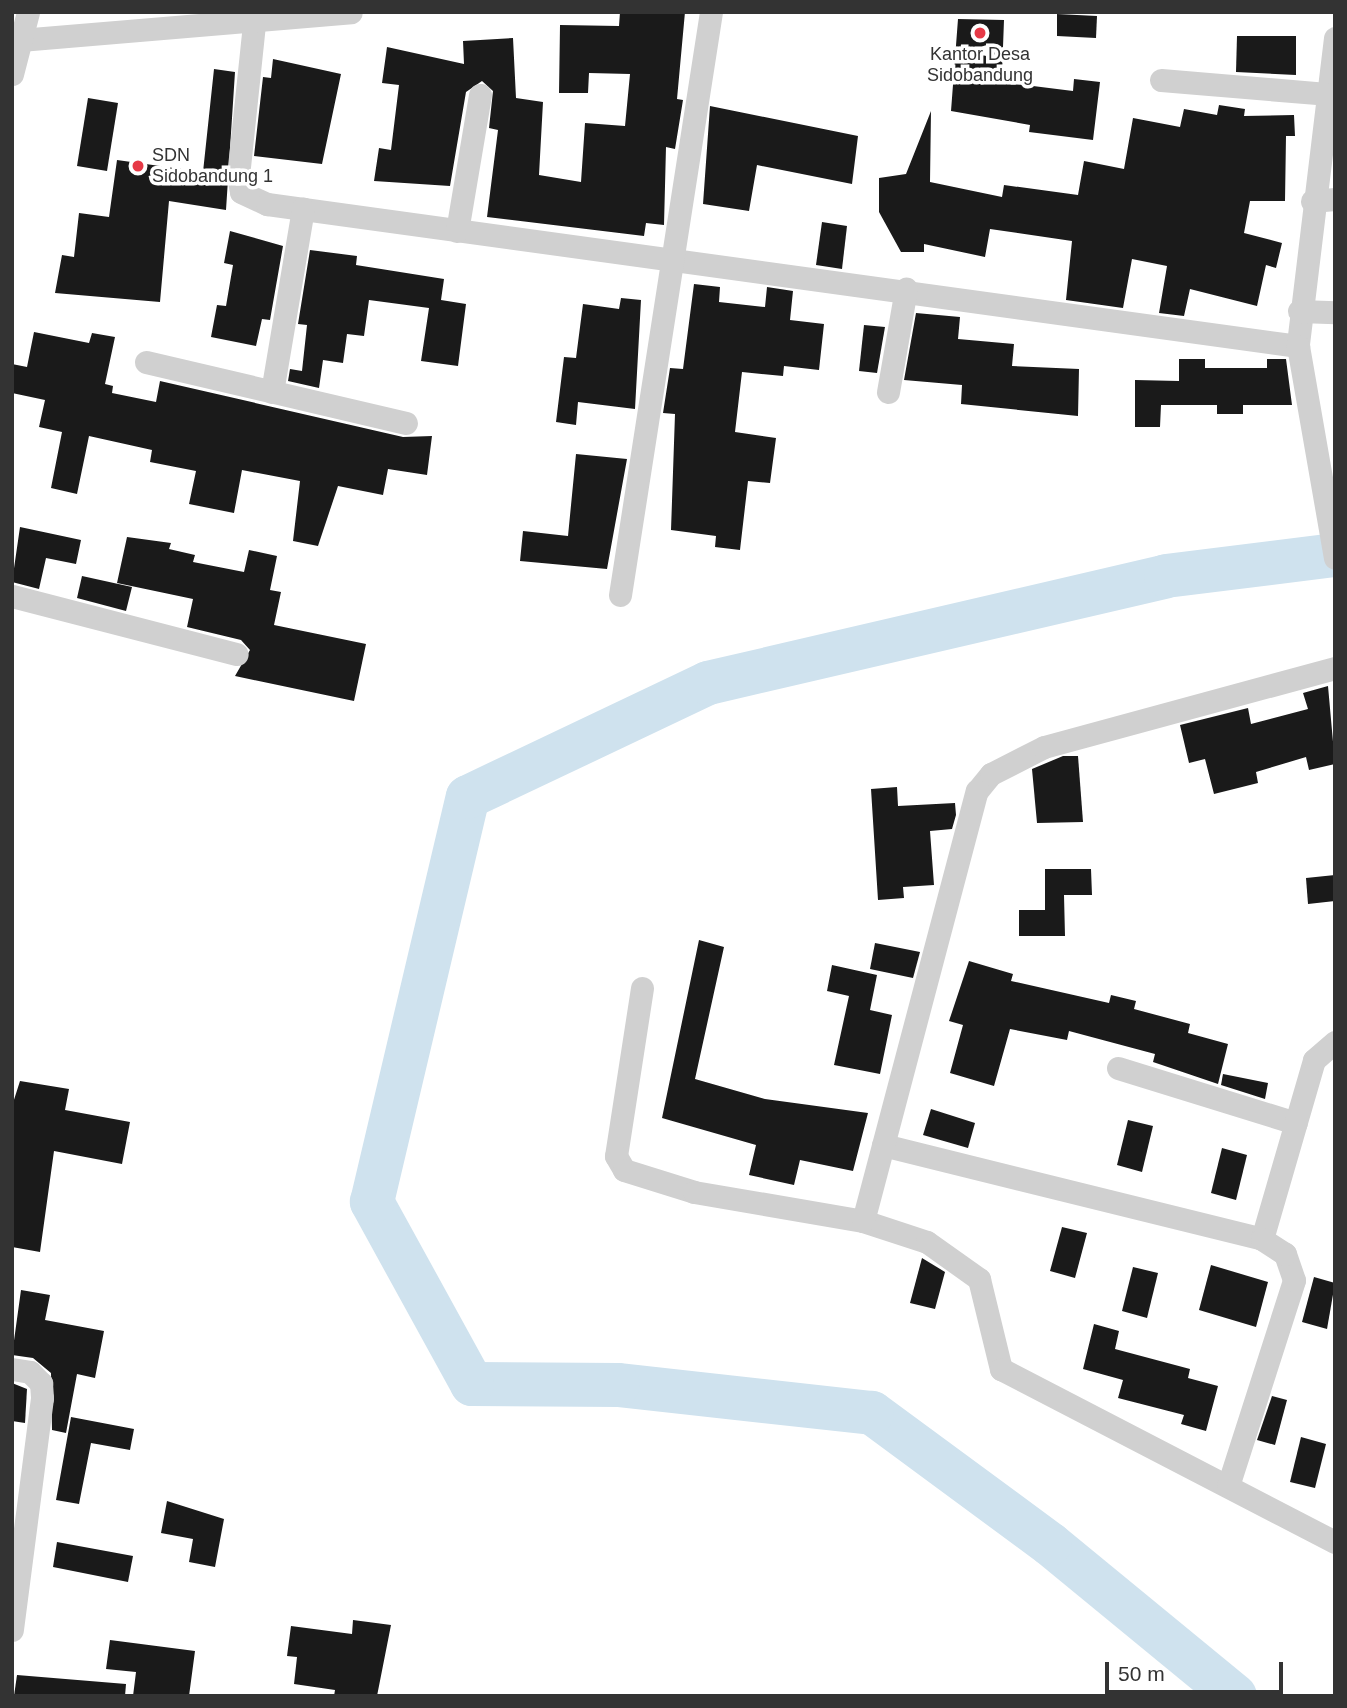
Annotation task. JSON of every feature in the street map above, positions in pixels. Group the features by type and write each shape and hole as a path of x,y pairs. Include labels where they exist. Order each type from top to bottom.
{"street":[{"path":"12,74 28,12"},
{"path":"20,40 254,24 352,12"},
{"path":"620,595 711,12"},
{"path":"254,24 241,191 267,204 672,260 906,289 1298,346"},
{"path":"1335,38 1323,200 1299,311 1298,346 1328,532 1335,558"},
{"path":"1161,80 1329,94"},
{"path":"457,231 480,95"},
{"path":"272,392 303,209"},
{"path":"888,392 906,289"},
{"path":"1299,311 1335,312"},
{"path":"146,362 406,423"},
{"path":"12,596 237,654"},
{"path":"863,1221 970,805 991,774 1044,747 1335,668"},
{"path":"642,988 619,1165 694,1192 863,1221 927,1242 979,1279 992,1353 1001,1368 1335,1542"},
{"path":"1262,1240 1314,1060 1335,1042"},
{"path":"1118,1068 1296,1123"},
{"path":"883,1145 1262,1240 1285,1254 1294,1280 1228,1486"},
{"path":"12,1369 30,1372 41,1383 42,1398 12,1630"}],"building":[{"path":"620,12 685,12 677,99 683,100 675,149 666,147 664,225 646,223 644,236 487,217 498,130 489,128 493,91 482,81 466,92 450,186 374,181 379,148 391,150 399,85 382,83 387,47 464,64 463,41 513,38 516,98 543,102 539,175 581,182 585,123 625,126 630,74 589,73 588,93 559,93 560,25 619,26"},
{"path":"1057,14 1097,16 1096,38 1057,36"},
{"path":"958,19 1004,20 1002,74 1018,77 1017,84 1073,91 1074,79 1100,82 1093,140 1029,132 1030,125 951,111"},
{"path":"1237,36 1296,36 1296,75 1236,72"},
{"path":"273,59 341,74 322,164 254,156 263,77 271,78"},
{"path":"214,69 235,72 226,210 169,201 160,302 55,293 62,255 74,257 79,213 109,217 117,160 203,172"},
{"path":"88,98 118,103 107,171 77,166"},
{"path":"1219,105 1245,109 1244,116 1294,115 1295,136 1286,136 1285,201 1250,201 1244,233 1282,243 1276,268 1266,265 1257,306 1190,289 1184,316 1159,313 1167,266 1132,259 1123,308 1066,300 1072,241 990,229 985,257 924,244 924,252 901,252 879,212 879,178 906,174 931,111 930,182 1002,197 1004,185 1078,195 1084,161 1124,169 1133,118 1180,127 1184,109 1217,115"},
{"path":"710,106 858,136 852,184 757,165 749,211 703,204"},
{"path":"822,222 847,226 842,269 816,265"},
{"path":"230,231 283,246 270,320 262,319 256,346 211,337 217,305 226,306 233,265 224,263"},
{"path":"310,250 357,256 356,265 444,279 441,300 466,304 458,366 421,361 429,308 369,300 364,336 347,334 343,363 323,360 319,388 288,381 290,369 302,371 307,325 298,324"},
{"path":"694,284 720,287 719,302 765,307 767,287 793,291 790,320 824,324 819,370 784,366 783,376 742,372 735,432 776,438 770,483 748,481 740,550 715,547 716,536 671,530 675,414 663,413 670,368 683,369"},
{"path":"621,298 641,300 635,409 578,402 576,425 556,422 564,357 576,358 583,304 619,309"},
{"path":"916,313 960,317 958,339 1014,344 1012,366 1079,369 1078,416 961,404 962,385 904,380"},
{"path":"864,325 885,327 877,373 859,371"},
{"path":"34,332 89,343 92,333 115,337 105,384 113,386 112,393 156,402 160,381 403,437 432,436 427,475 388,469 383,495 338,486 318,546 293,541 300,481 242,470 234,513 189,504 196,471 150,462 152,450 89,436 77,494 51,488 62,432 39,427 45,400 12,393 12,364 27,367"},
{"path":"1179,359 1205,359 1205,368 1267,368 1267,359 1286,359 1292,405 1243,405 1243,414 1217,414 1217,405 1161,405 1160,427 1135,427 1135,380 1179,381"},
{"path":"576,454 627,459 607,569 520,561 523,531 568,536"},
{"path":"20,527 81,540 76,564 46,558 39,589 12,582"},
{"path":"127,537 171,543 169,549 195,555 193,562 244,572 249,550 277,556 270,590 281,592 274,625 366,644 354,701 235,676 250,650 241,640 187,627 193,599 117,583"},
{"path":"82,576 132,587 126,611 77,598"},
{"path":"1328,686 1335,764 1309,770 1306,757 1256,772 1258,783 1214,794 1205,759 1189,763 1180,725 1248,708 1251,724 1308,709 1303,693"},
{"path":"1063,756 1078,756 1083,822 1037,823 1032,769"},
{"path":"897,787 898,806 955,803 956,815 952,829 930,831 934,885 903,887 904,898 878,900 871,789"},
{"path":"1045,869 1091,869 1092,895 1064,895 1065,936 1019,936 1019,910 1045,910"},
{"path":"1335,875 1335,901 1308,904 1306,878"},
{"path":"699,940 724,947 695,1079 765,1099 868,1113 853,1171 800,1160 794,1185 749,1175 756,1145 662,1118"},
{"path":"875,943 920,952 913,978 870,969"},
{"path":"969,961 1013,974 1011,981 1109,1003 1111,995 1136,1001 1134,1009 1190,1024 1188,1033 1228,1044 1218,1084 1153,1062 1155,1054 1069,1031 1067,1040 1010,1029 994,1086 950,1073 963,1025 949,1021"},
{"path":"832,965 877,975 870,1010 892,1015 880,1074 834,1065 849,996 827,991"},
{"path":"1223,1074 1268,1083 1265,1099 1221,1085"},
{"path":"20,1081 69,1089 65,1110 130,1122 122,1164 54,1151 40,1252 12,1247 12,1106"},
{"path":"931,1109 975,1123 968,1148 923,1135"},
{"path":"1128,1120 1153,1126 1142,1172 1117,1165"},
{"path":"1222,1148 1247,1155 1236,1200 1211,1193"},
{"path":"1062,1227 1087,1233 1075,1278 1050,1271"},
{"path":"922,1258 945,1272 935,1309 910,1303"},
{"path":"1211,1265 1268,1282 1256,1327 1199,1310"},
{"path":"1133,1267 1158,1273 1147,1318 1122,1311"},
{"path":"1314,1277 1335,1283 1327,1329 1302,1322"},
{"path":"21,1290 50,1295 45,1320 104,1331 95,1378 77,1374 66,1433 52,1430 51,1373 33,1358 12,1355"},
{"path":"1094,1324 1119,1331 1115,1349 1190,1369 1188,1378 1218,1386 1206,1431 1181,1424 1184,1415 1118,1398 1123,1380 1083,1369"},
{"path":"12,1383 27,1389 25,1423 12,1421"},
{"path":"1272,1396 1287,1400 1275,1445 1257,1440"},
{"path":"71,1417 134,1429 130,1450 91,1443 79,1504 56,1500"},
{"path":"1301,1437 1326,1444 1315,1488 1290,1482"},
{"path":"167,1501 224,1519 215,1567 189,1562 193,1539 161,1533"},
{"path":"57,1542 133,1556 128,1582 53,1567"},
{"path":"353,1620 391,1625 377,1696 334,1696 335,1690 294,1684 297,1657 287,1656 291,1626 352,1634"},
{"path":"110,1640 195,1651 189,1696 133,1696 136,1672 106,1669"},
{"path":"17,1675 126,1684 125,1696 14,1696"}],"waterway":[{"path":"1235,1696 1050,1544 872,1413 618,1385 472,1384 372,1202 468,797 708,683 1166,576 1335,555"}],"place":[{"name":"Kantor Desa Sidobandung","path":"980,33"},
{"name":"SDN Sidobandung 1","path":"138,166"}]}
